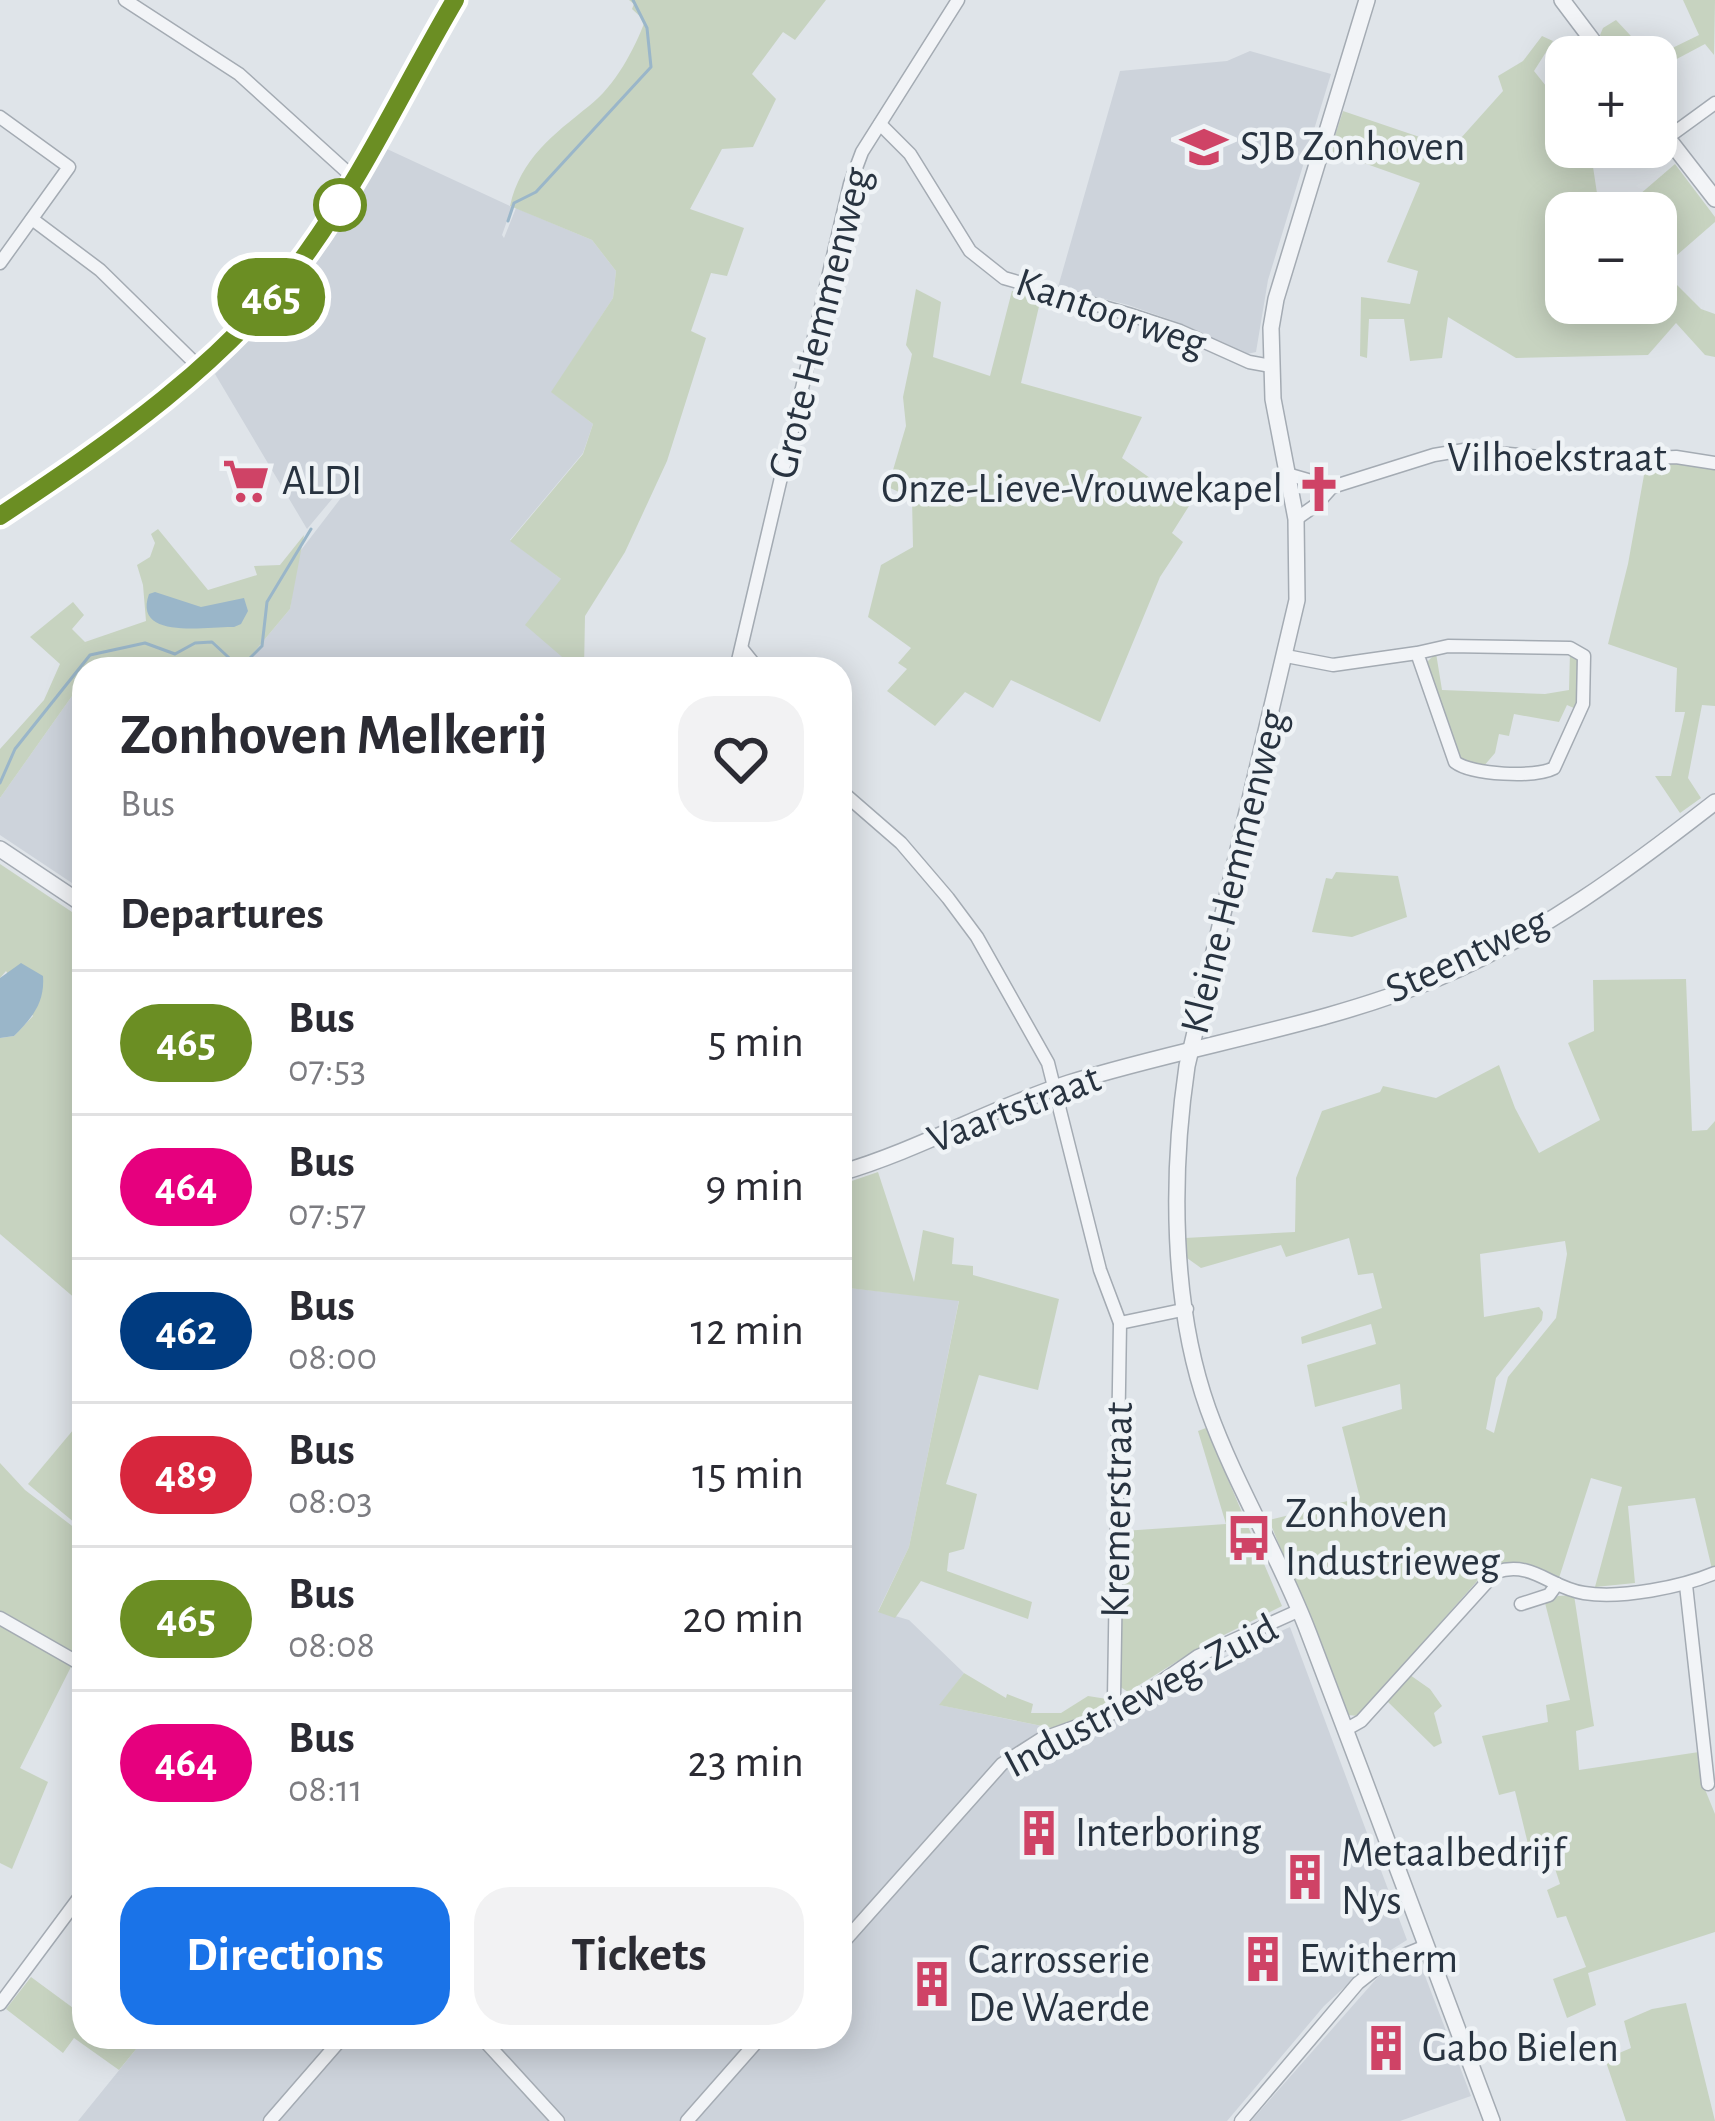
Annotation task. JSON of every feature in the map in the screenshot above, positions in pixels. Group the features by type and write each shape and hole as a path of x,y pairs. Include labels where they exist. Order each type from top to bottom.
{"street":[{"path":"125,0 239,74 356,179"},
{"path":"0,517 124,433 201,369 282,284 356,179 455,0"},
{"name":"Grote Hemmenweg","path":"740,657 850,184 862,152 958,0"},
{"name":"Kleine Hemmenweg","path":"1367,0 1281,278 1271,328 1273,399 1296,519 1297,599 1191,1052 1178,1130 1175,1199 1186,1310 1208,1409 1300,1610 1492,2121"},
{"path":"1562,0 1590,36"},
{"path":"1677,131 1715,104"},
{"path":"0,117 69,167 0,263"},
{"name":"Kantoorweg","path":"880,124 910,154 970,251 1004,278 1128,314 1249,362 1271,365"},
{"path":"1677,151 1715,200"},
{"path":"32,219 100,270 201,369"},
{"name":"Vilhoekstraat","path":"1296,519 1332,487 1465,450 1586,460 1676,457 1715,463"},
{"path":"1287,474 1332,487"},
{"path":"1286,656 1333,665 1448,646 1570,648 1584,656 1583,704 1554,768 1542,773 1471,771 1454,762 1417,653"},
{"path":"742,649 748,657"},
{"name":"Kremerstraat","path":"852,800 901,843 977,937 1048,1063 1056,1088 1100,1270 1120,1322 1114,1698"},
{"name":"Steentweg","path":"1191,1052 1438,978 1578,902 1715,802"},
{"path":"0,849 72,897"},
{"name":"Vaartstraat","path":"852,1169 1056,1088 1191,1052"},
{"path":"1120,1322 1186,1310"},
{"path":"1346,1730 1361,1721 1496,1572 1513,1566 1583,1593 1686,1585 1715,1573"},
{"path":"1521,1604 1549,1594 1557,1584"},
{"path":"1686,1585 1708,1784"},
{"name":"Industrieweg-Zuid","path":"852,1933 1003,1764 1041,1739 1119,1711 1198,1656 1300,1610"},
{"path":"0,1618 72,1659"},
{"path":"0,2004 72,1907"},
{"path":"1240,2121 1358,1983 1382,1964 1426,1946"},
{"path":"270,2121 333,2049"},
{"path":"492,2049 558,2121"},
{"path":"687,2121 750,2049"}],"shaded area":[{"name":"SJB Zonhoven","path":"1250,51 1331,74 1268,280 1256,352 1247,354 1128,305 1058,287 1120,71 1227,61"},
{"path":"387,149 512,207 504,238 516,208 592,240 616,271 613,298 552,392 593,424 583,453 510,540 561,579 574,657 250,657 290,609 298,554 357,477 353,474 307,529 215,374 263,326 329,245"},
{"path":"72,696 72,883 0,835 0,798"},
{"path":"852,1288 959,1300 909,1547 878,1611 909,1620 964,1673 940,1705 1085,1735 1153,1701 1216,1660 1290,1627 1407,1940 1373,1961 1324,2006 1227,2121 78,2121 136,2049 852,2049"},
{"path":"1417,1955 1471,2096 1400,2121 1251,2121 1378,1977"}],"green space":[{"path":"629,0 826,0 795,40 783,32 752,74 776,99 753,147 722,149 690,209 744,228 727,276 711,273 691,331 706,338 667,461 625,552 585,616 584,657 562,657 525,625 561,579 510,541 583,454 593,424 551,392 613,298 616,271 592,240 510,206 530,161 615,78 645,21 632,9"},
{"path":"1683,0 1715,0 1714,55 1705,44 1677,59 1677,46 1699,35"},
{"path":"1616,20 1631,36 1601,36 1603,28"},
{"path":"1545,37 1545,54 1534,71 1545,85 1545,168 1593,168 1597,192 1545,192 1545,324 1675,324 1648,355 1516,358 1448,317 1442,358 1410,361 1404,319 1369,319 1367,358 1360,356 1361,297 1410,304 1418,271 1387,262 1420,183 1330,151 1343,111 1452,148 1503,91 1498,76 1523,61"},
{"path":"1677,167 1715,222 1677,255 1677,192 1642,192"},
{"path":"1677,285 1701,309 1715,314 1715,357 1705,355 1677,324"},
{"path":"916,289 941,302 933,357 990,376 1012,291 1041,298 1021,383 1142,417 1122,458 1189,506 1172,533 1183,542 1160,577 1100,722 1011,680 993,708 965,692 935,726 887,691 907,669 898,663 911,648 868,617 881,565 913,547 912,498 888,487 906,426 903,397 912,354 906,345"},
{"path":"1646,464 1715,469 1715,706 1702,705 1688,778 1701,798 1680,813 1655,776 1671,776 1685,712 1675,712 1677,668 1608,644"},
{"path":"158,529 208,590 257,575 254,566 280,565 304,535 290,609 250,657 72,657 72,696 0,798 0,749 44,700 60,664 30,637 73,602 84,615 72,629 85,642 146,621 137,565 150,557 155,543 151,534"},
{"path":"1570,652 1579,656 1576,709 1567,705 1559,722 1514,714 1509,736 1499,734 1495,753 1483,767 1460,762 1426,663 1436,653 1442,690 1545,694 1569,690"},
{"path":"0,864 72,912 72,1296 0,1234 0,1038 14,1036 33,1016 6,971 0,978"},
{"path":"1336,872 1398,876 1407,917 1352,937 1312,932 1326,878 1332,879"},
{"path":"1686,979 1692,1131 1707,1130 1715,1121 1715,1567 1712,1569 1695,1498 1628,1506 1635,1583 1595,1587 1622,1487 1591,1478 1559,1578 1523,1564 1486,1571 1358,1716 1348,1715 1269,1520 1360,1498 1342,1427 1402,1409 1400,1384 1315,1407 1307,1365 1376,1344 1371,1324 1302,1344 1301,1337 1382,1308 1373,1273 1358,1275 1349,1238 1286,1257 1281,1245 1201,1268 1187,1258 1185,1238 1295,1232 1296,1178 1322,1111 1380,1092 1383,1086 1436,1098 1499,1065 1539,1153 1600,1120 1568,1043 1594,1031 1593,980","holes":["1565,1241 1556,1318 1508,1377 1494,1433 1486,1429 1496,1378 1542,1320 1543,1312 1539,1307 1484,1317 1480,1254"]},
{"path":"878,1172 914,1282 923,1230 954,1238 952,1264 973,1266 973,1275 1059,1299 1038,1390 979,1375 946,1484 977,1494 964,1549 949,1553 947,1571 1032,1602 1028,1619 921,1581 895,1618 878,1612 909,1547 959,1301 852,1288 852,1181"},
{"path":"1206,1428 1282,1606 1200,1647 1128,1692 1119,1686 1123,1531 1226,1524 1198,1431"},
{"path":"72,1431 72,1521 28,1484"},
{"path":"0,1463 25,1490 72,1526 72,1665 20,1768 48,1782 12,1869 0,1863"},
{"path":"1574,1595 1594,1726 1576,1731 1579,1770 1699,1752 1702,1782 1715,1814 1715,1932 1588,1973 1596,2005 1567,2018 1553,1979 1586,1967 1566,1916 1557,1918 1547,1890 1560,1884 1547,1844 1529,1848 1515,1791 1499,1795 1482,1736 1548,1722 1546,1705 1570,1700 1545,1603"},
{"path":"964,1673 1006,1698 1007,1694 1033,1704 1031,1713 1061,1713 1088,1696 1107,1699 1105,1708 1057,1729 939,1705"},
{"path":"1410,1675 1430,1689 1442,1706 1434,1713 1442,1743 1434,1747 1387,1701"},
{"path":"31,1977 72,2007 72,2041 63,2053 6,2009"},
{"path":"1686,2003 1715,2121 1626,2121 1605,2059 1631,2048 1624,2021 1652,2009"},
{"path":"89,2049 136,2049 119,2070"}],"water":[{"path":"149,594 201,607 244,598 248,611 234,627 176,628 152,619 147,609"},
{"path":"21,963 43,976 42,994 14,1036 0,1038 0,978"}],"waterway":[{"path":"508,221 514,203 536,192 651,67 647,28 633,0"},
{"path":"251,657 262,646 267,602 311,529"},
{"path":"88,657 145,643 175,654 195,643 212,642 228,657"},
{"path":"0,783 15,749 72,678"}],"bus line":[{"name":"465","path":"0,516 148,415 220,352 271,298 356,179 455,0"}],"place":[{"name":"SJB Zonhoven","path":"1204,147"},
{"name":"ALDI","path":"246,481"},
{"name":"Onze-Lieve-Vrouwekapel","path":"1319,489"},
{"name":"Zonhoven Industrieweg","path":"1249,1538"},
{"name":"Interboring","path":"1039,1833"},
{"name":"Metaalbedrijf Nys","path":"1305,1877"},
{"name":"Ewitherm","path":"1263,1959"},
{"name":"Carrosserie De Waerde","path":"932,1984"},
{"name":"Gabo Bielen","path":"1386,2048"}]}
